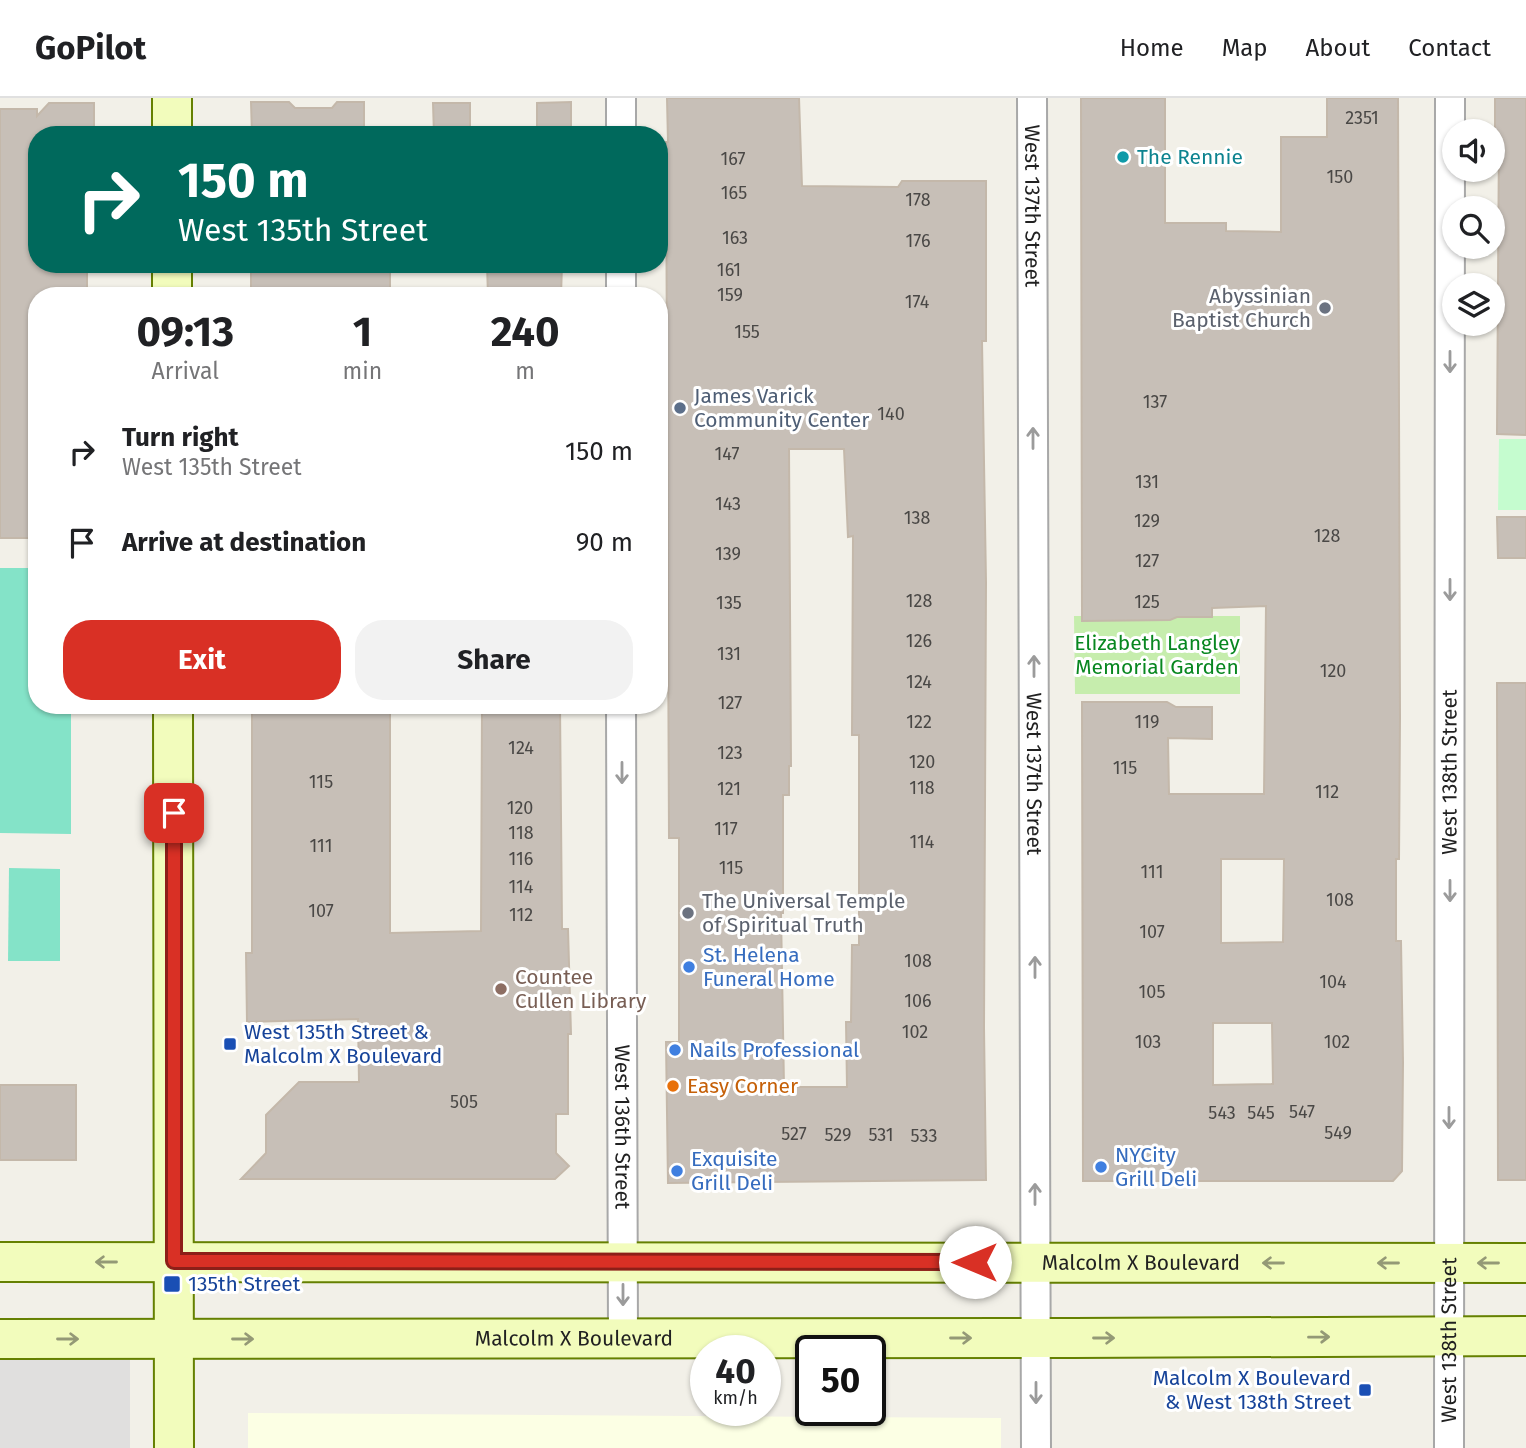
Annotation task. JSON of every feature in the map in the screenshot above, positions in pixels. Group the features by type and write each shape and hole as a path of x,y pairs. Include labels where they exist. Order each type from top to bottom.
{"main road":[{"path":"172,98 172,126"},
{"path":"173,714 174,1448"},
{"name":"Malcolm X Boulevard","path":"0,1262 1526,1262"},
{"name":"Malcolm X Boulevard","path":"0,1339 1526,1336"}],"street":[{"path":"621,98 621,126"},
{"name":"West 137th Street","path":"1032,98 1035,1448"},
{"name":"West 138th Street","path":"1449,1448 1450,98"},
{"name":"West 136th Street","path":"621,714 623,1339"}],"shaded area":[{"path":"130,1349 130,1448 0,1448 0,1352"},
{"path":"248,1413 690,1416 690,1426 781,1426 781,1417 795,1417 795,1426 886,1426 886,1417 1001,1418 1001,1448 248,1448"}],"green space":[{"path":"1499,439 1526,439 1526,510 1498,510"},
{"path":"0,568 28,568 28,714 71,714 71,834 0,833"},
{"name":"Elizabeth Langley Memorial Garden","path":"1074,616 1240,616 1240,694 1075,694"},
{"path":"9,868 60,869 60,961 8,961"}],"building":[{"path":"667,98 799,98 802,186 898,187 902,181 986,181 986,341 982,341 986,582 986,1180 668,1183 666,1042 679,1042 679,838 669,838","holes":["789,449 844,449 848,537 853,536 852,735 859,735 859,945 852,945 851,1022 846,1022 847,1087 784,1087 781,913 783,795 789,795 791,766"]},
{"path":"1081,98 1165,98 1165,223 1226,223 1226,231 1281,232 1281,137 1327,137 1327,98 1398,98 1400,717 1396,941 1401,941 1403,1062 1402,1171 1393,1181 1083,1181 1082,702 1167,702 1176,707 1212,707 1212,739 1168,738 1169,794 1264,794 1266,606 1212,608 1212,617 1082,621","holes":["1221,859 1284,859 1283,942 1221,943","1213,1023 1272,1023 1273,1084 1213,1085"]},
{"path":"1495,98 1526,98 1526,435 1497,434 1498,336 1505,336 1505,273 1498,273 1498,259 1505,259 1505,196 1499,196 1499,182 1505,182 1505,119 1495,119"},
{"path":"251,102 289,102 295,108 332,108 337,102 364,102 364,126 252,126"},
{"path":"571,102 571,126 537,126 537,103"},
{"path":"49,103 94,103 94,126 28,126 28,273 87,273 87,287 28,287 28,538 0,538 0,109 37,109 37,116"},
{"path":"433,103 470,103 470,126 434,126"},
{"path":"251,273 390,273 390,287 251,287"},
{"path":"487,273 562,273 561,287 488,287"},
{"path":"1497,517 1526,517 1526,558 1498,558"},
{"path":"1497,683 1526,683 1526,1180 1498,1180"},
{"path":"252,714 390,714 390,933 481,931 482,714 560,714 562,929 568,929 571,1034 568,1034 568,1114 556,1114 556,1153 569,1166 555,1179 241,1179 266,1153 266,1115 299,1082 359,1082 358,1019 247,1022 246,953 252,953"},
{"path":"0,1085 76,1085 76,1160 0,1160"}],"place":[{"name":"The Rennie","path":"1123,157"},
{"name":"Abyssinian Baptist Church","path":"1325,308"},
{"name":"James Varick Community Center","path":"680,408"},
{"name":"The Universal Temple of Spiritual Truth","path":"688,913"},
{"name":"St. Helena Funeral Home","path":"689,967"},
{"name":"Countee Cullen Library","path":"501,989"},
{"name":"West 135th Street & Malcolm X Boulevard","path":"230,1044"},
{"name":"Nails Professional","path":"675,1050"},
{"name":"Easy Corner","path":"673,1086"},
{"name":"NYCity Grill Deli","path":"1101,1167"},
{"name":"Exquisite Grill Deli","path":"677,1171"},
{"name":"135th Street","path":"172,1284"},
{"name":"Malcolm X Boulevard & West 138th Street","path":"1365,1390"}],"route":[{"path":"174,813 174,1261 975,1262"}]}
